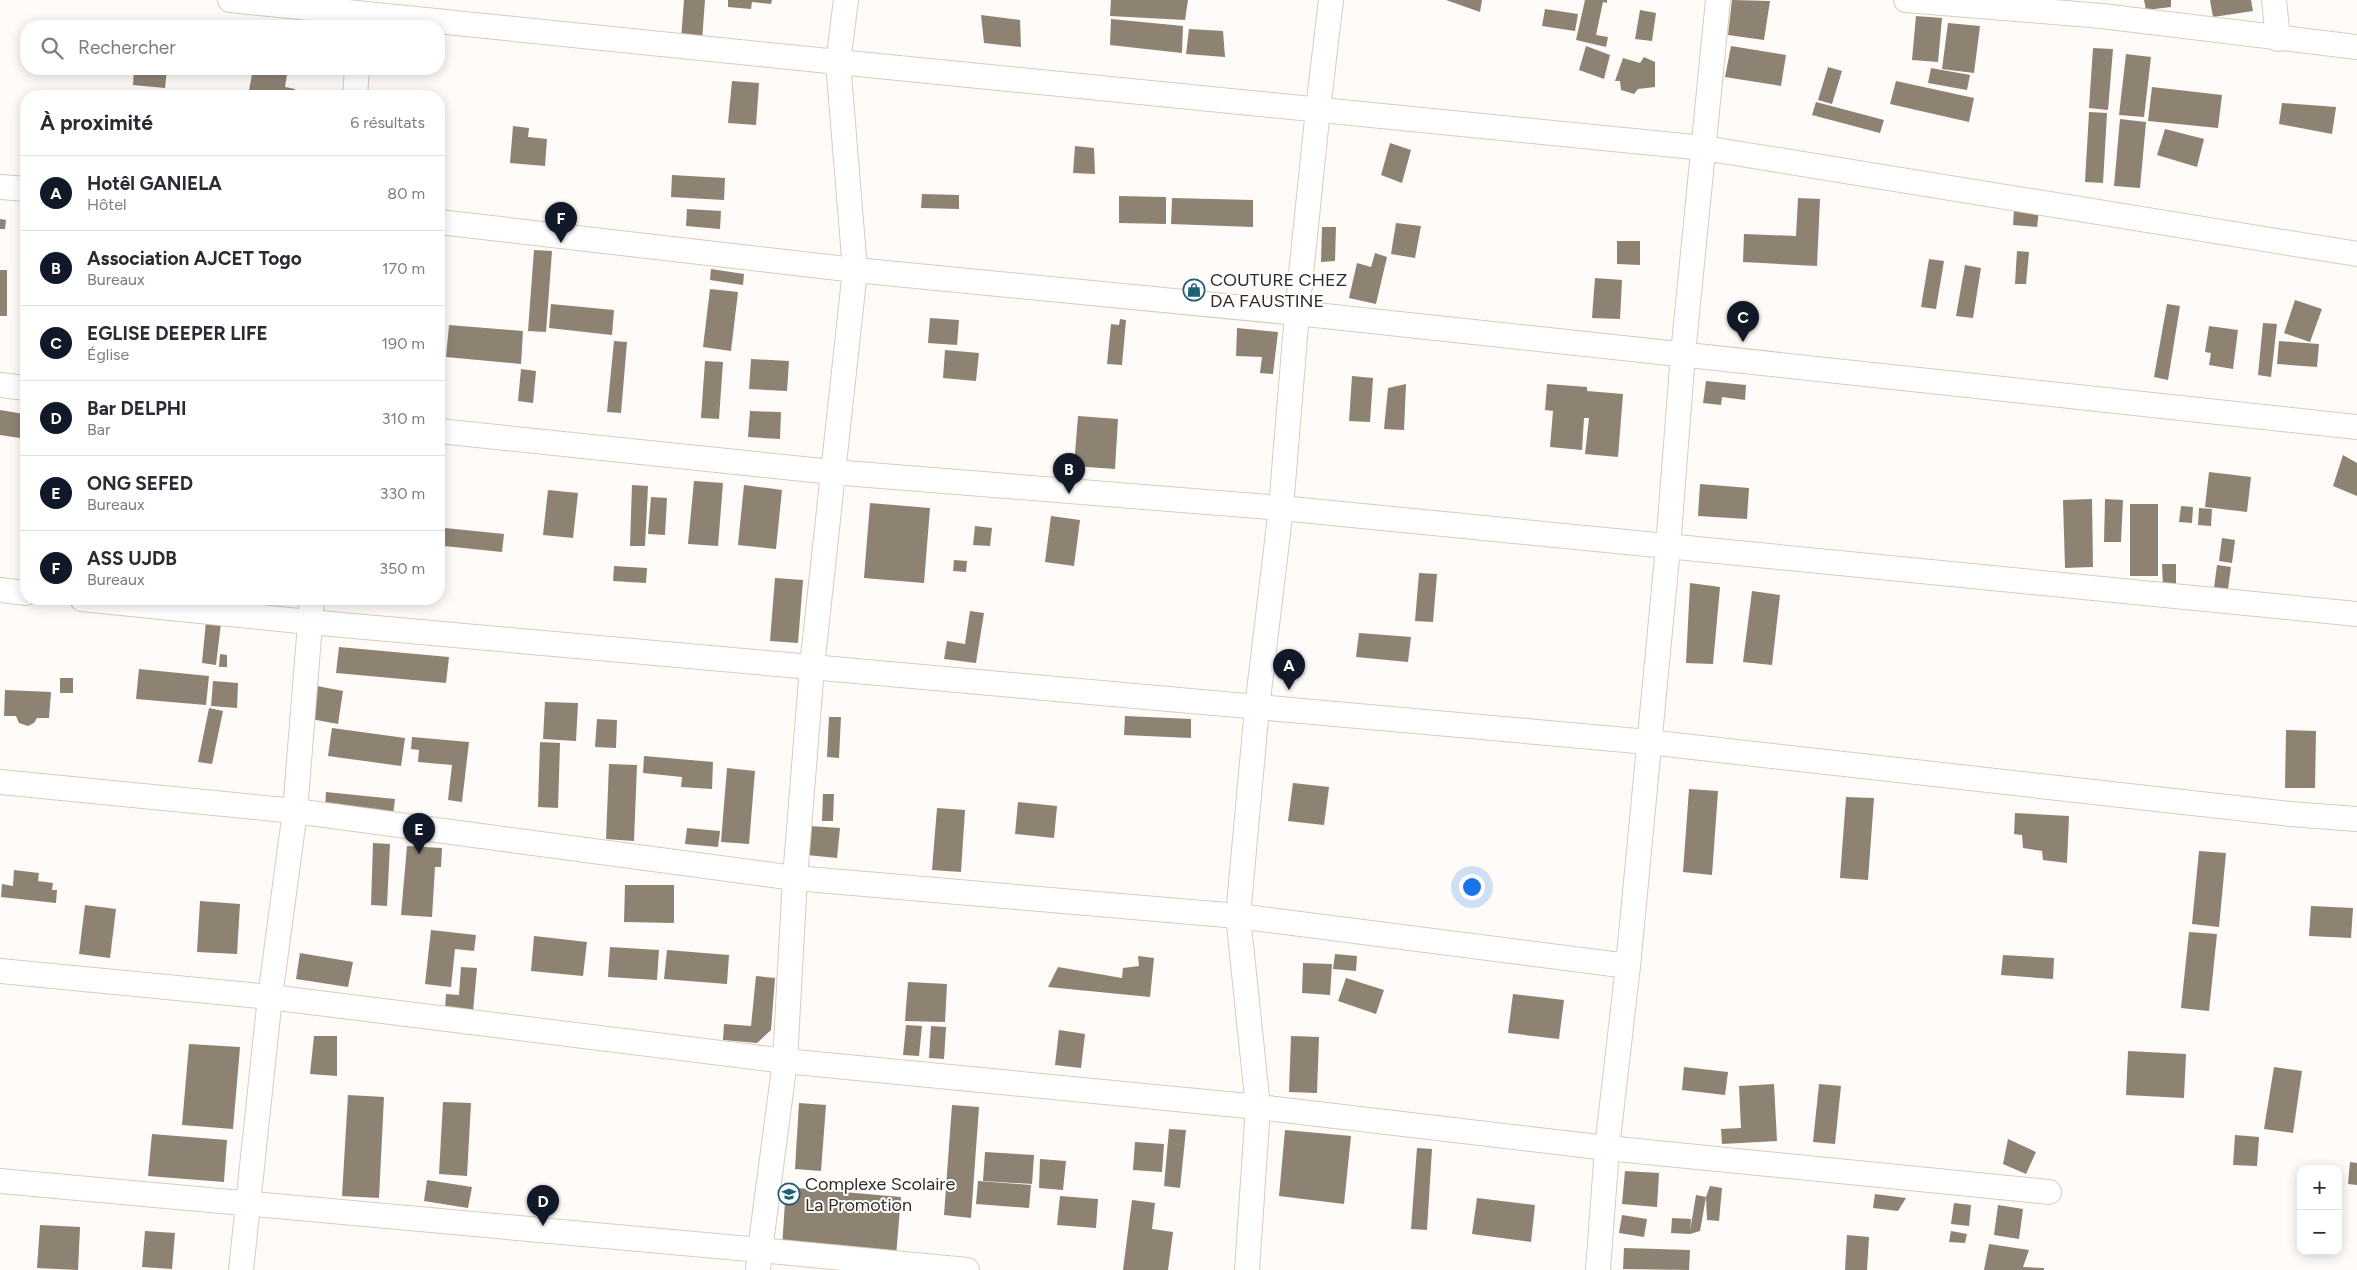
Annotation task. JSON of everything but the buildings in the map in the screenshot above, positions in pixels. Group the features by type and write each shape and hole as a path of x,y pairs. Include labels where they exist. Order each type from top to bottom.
{"street":[{"path":"230,0 429,20"},
{"path":"759,1260 785,1061 795,878 812,667 855,270 838,62 846,0"},
{"path":"1247,1270 1258,1107 1238,916 1257,708 1281,508 1297,313 1331,0"},
{"path":"1598,1270 1608,1148 1628,966 1668,546 1683,354 1718,0"},
{"path":"1906,0 2102,8 2278,40 2357,48"},
{"path":"2274,0 2278,40"},
{"path":"445,22 1704,148 2357,254"},
{"path":"356,90 357,75"},
{"path":"0,187 20,189"},
{"path":"445,223 855,270 1297,313 2357,427"},
{"path":"0,385 20,387"},
{"path":"445,432 832,472 1281,508 2357,614"},
{"path":"0,590 20,592"},
{"path":"141,605 309,622 1648,742 2357,819"},
{"path":"241,1270 270,997 295,812 311,605"},
{"path":"0,782 295,812 795,878 1238,916 1628,966"},
{"path":"0,971 270,997 785,1061 1258,1107 1608,1148 2049,1192"},
{"path":"0,1181 248,1204 759,1260 968,1270"}],"place":[{"name":"ASS UJDB","path":"561,243"},
{"name":"COUTURE CHEZ DA FAUSTINE","path":"1194,290"},
{"name":"EGLISE DEEPER LIFE","path":"1743,342"},
{"name":"Association AJCET Togo","path":"1069,494"},
{"name":"Hotêl GANIELA","path":"1289,690"},
{"name":"ONG SEFED","path":"419,854"},
{"name":"Complexe Scolaire La Promotion","path":"789,1194"},
{"name":"Bar DELPHI","path":"543,1226"}]}
